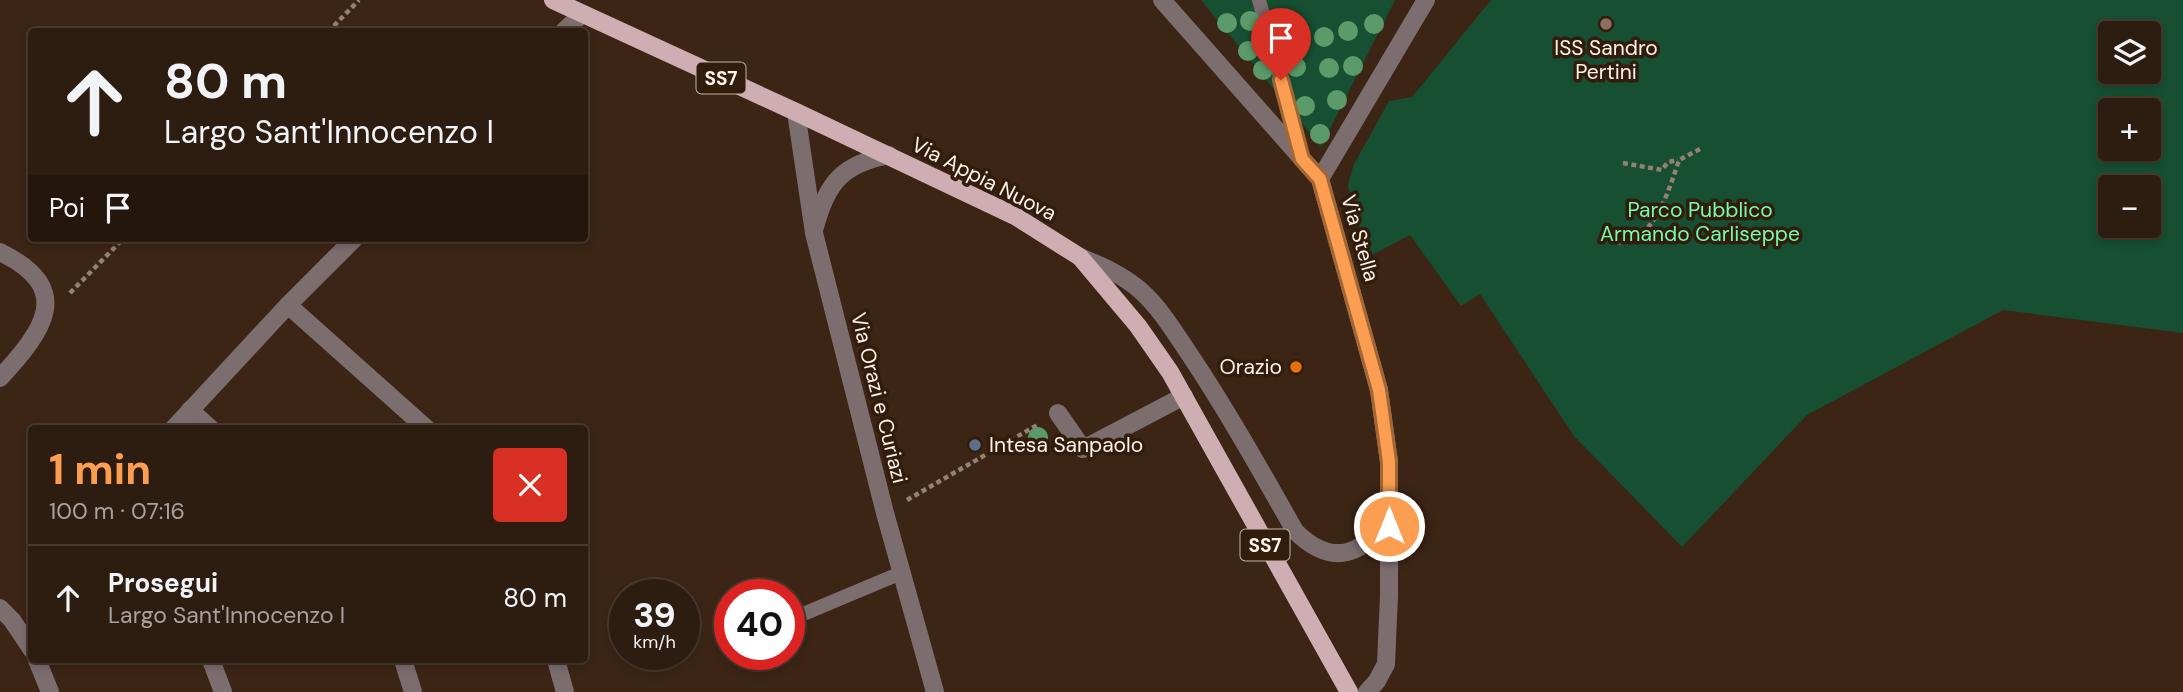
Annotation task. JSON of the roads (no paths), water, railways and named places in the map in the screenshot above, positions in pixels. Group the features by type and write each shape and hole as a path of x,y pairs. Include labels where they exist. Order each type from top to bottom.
{"main road":[{"name":"Via Appia Nuova","path":"553,0 1015,216 1080,257 1138,326 1184,396 1349,692"}],"street":[{"name":"Via Stella","path":"1162,0 1320,179 1379,390 1389,462 1389,596 1385,664 1377,681 1367,692"},
{"path":"1320,179 1426,0"},
{"path":"567,28 582,14"},
{"name":"Via Orazi e Curiazi","path":"796,112 814,233 885,513 935,692"},
{"path":"814,233 824,200 843,172 858,163 889,155"},
{"path":"177,425 288,305 351,242"},
{"path":"0,252 25,266 40,284 46,303 45,319 28,347 0,378"},
{"path":"1080,257 1129,282 1165,319 1223,404 1295,531 1307,543 1339,552 1357,550 1370,540 1380,526 1389,502"},
{"path":"288,305 423,425"},
{"path":"1058,413 1083,449 1184,396"},
{"path":"190,410 207,425"},
{"path":"0,608 12,620 28,644"},
{"path":"39,663 50,692"},
{"path":"212,663 222,692"},
{"path":"404,663 413,692"},
{"path":"557,663 565,692"}],"lane":[{"path":"1259,0 1302,159"},
{"path":"805,613 901,573"}],"place":[{"name":"ISS Sandro Pertini","path":"1606,24"},
{"name":"Orazio","path":"1296,367"},
{"name":"Intesa Sanpaolo","path":"975,445"}],"park label":[{"name":"Parco Pubblico Armando Carliseppe","path":"1700,222"}]}
